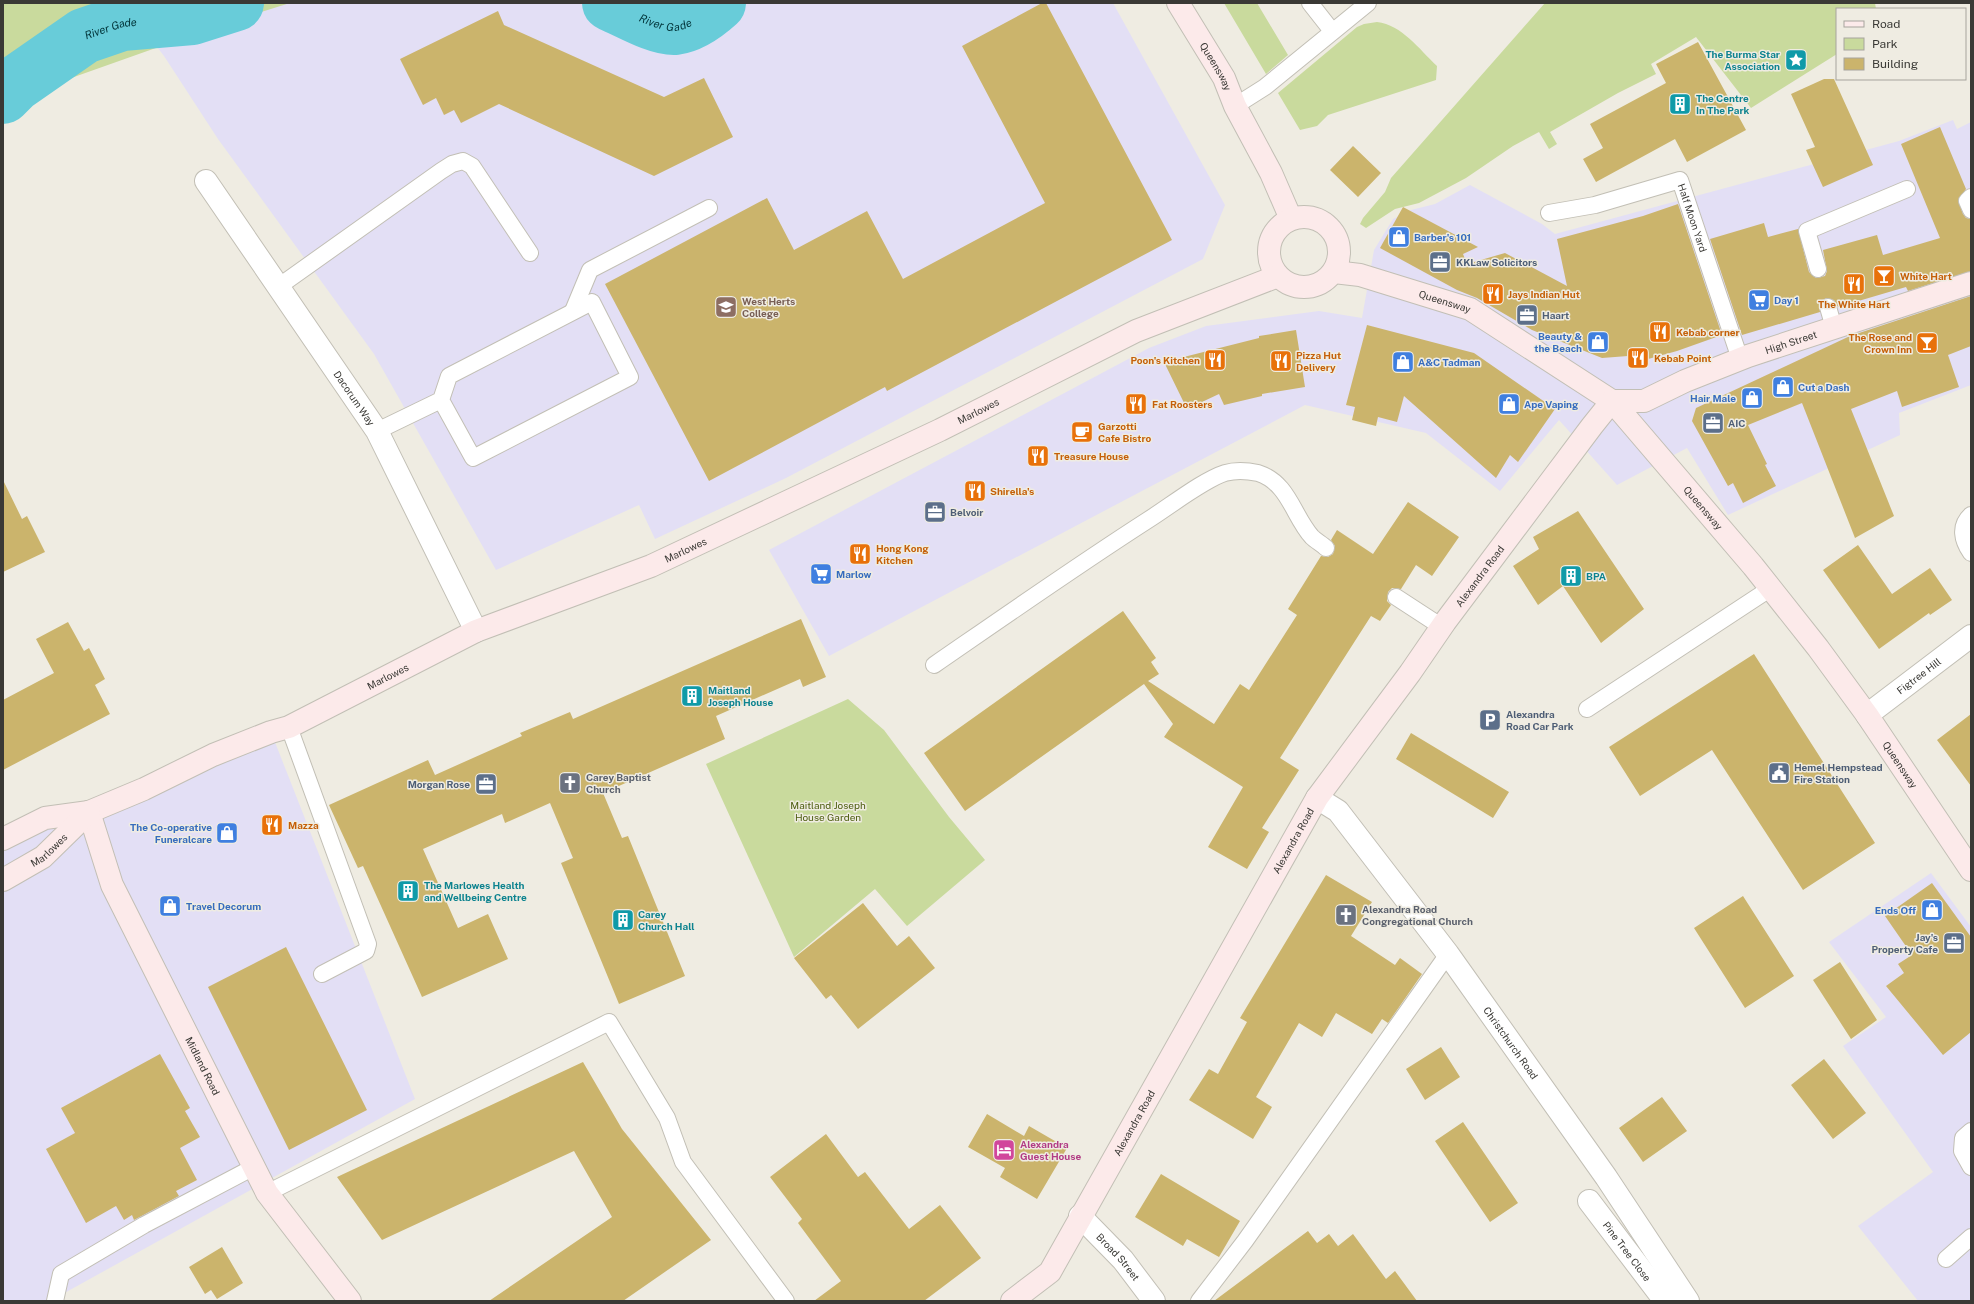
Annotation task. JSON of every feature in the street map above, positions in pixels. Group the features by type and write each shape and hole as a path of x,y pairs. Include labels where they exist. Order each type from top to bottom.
{"street":[{"name":"Queensway","path":"1178,3 1224,78 1235,106 1271,173 1291,219"},
{"name":"Dacorum Way","path":"206,181 377,431 476,631"},
{"path":"1299,216 1318,219 1332,230 1340,246 1340,255 1334,272 1326,280 1317,285 1307,287 1296,286 1278,276 1273,268 1270,258 1271,240 1282,224 1291,219 1299,216"},
{"name":"Queensway","path":"1334,272 1360,275 1470,309 1612,401 1771,588 1818,648 1867,715 1971,870"},
{"name":"Marlowes","path":"3,839 45,818 89,812 144,789 213,755 289,727 476,631 651,566 940,430 1136,331 1278,276"},
{"name":"High Street","path":"1612,401 1644,401 1685,381 1740,359 1971,283"},
{"name":"Alexandra Road","path":"1012,1301 1050,1272 1080,1216 1317,798 1442,627 1612,401"},
{"name":"Figtree Hill","path":"1867,715 1971,636"},
{"name":"Christchurch Road","path":"1317,798 1338,811 1448,954 1606,1177 1688,1301"},
{"name":"Marlowes","path":"3,880 44,857 89,812"},
{"name":"Midland Road","path":"89,812 112,885 267,1193 350,1301"},
{"name":"Pine Tree Close","path":"1589,1201 1665,1301"},
{"name":"Broad Street","path":"1080,1216 1123,1260 1154,1301"}],"lane":[{"path":"1310,3 1332,31"},
{"path":"1235,106 1264,87 1368,3"},
{"path":"278,287 446,168 463,161 472,166 530,253"},
{"name":"Half Moon Yard","path":"1549,213 1595,205 1680,180 1740,359"},
{"path":"1818,269 1807,230 1906,189"},
{"path":"1971,197 1967,201 1971,210"},
{"path":"573,312 590,270 709,208"},
{"path":"592,302 630,377 473,458 442,400 449,376 592,302"},
{"path":"1828,307 1834,328"},
{"path":"377,431 442,400"},
{"path":"934,665 1098,552 1199,488 1226,473 1242,471 1259,474 1272,480 1292,504 1312,537 1326,548"},
{"path":"1971,515 1965,521 1962,533 1971,553"},
{"path":"1587,709 1771,588"},
{"path":"1396,597 1442,627"},
{"path":"289,727 368,944 366,951 322,974"},
{"path":"1198,1301 1245,1241 1448,954"},
{"path":"267,1193 609,1022 667,1118 683,1162 786,1301"},
{"path":"1971,1131 1963,1138 1962,1151 1971,1167"},
{"path":"55,1301 61,1274 144,1225 254,1167"},
{"path":"1946,1259 1971,1237"}],"shaded area":[{"name":"West Herts College","path":"123,3 1113,3 1225,205 1203,259 786,478 655,539 639,505 496,570 374,354 218,139 164,56"},
{"path":"1953,120 1957,129 1971,122 1971,385 1899,413 1900,435 1728,515 1687,448 1617,485 1559,420 1500,491 1426,433 1305,405 829,656 769,550 1149,348 1206,326 1319,311 1362,318 1374,250 1393,219 1411,210 1435,204 1470,185 1542,224 1555,234 1899,141"},
{"path":"271,732 415,1099 50,1301 3,1301 3,839"},
{"path":"1931,873 1971,927 1971,1301 1918,1301 1858,1226 1933,1172 1843,1046 1886,1017 1829,942"}],"green space":[{"path":"3,3 290,3 229,22 43,88 3,117"},
{"path":"1224,3 1257,3 1288,55 1266,74"},
{"path":"1545,3 1875,3 1876,8 1836,8 1836,55 1751,108 1696,37 1651,64 1656,74 1618,93 1550,132 1557,144 1549,149 1539,132 1513,146 1466,178 1419,203 1395,209 1366,228 1360,224 1363,218 1385,192 1391,178"},
{"path":"1377,22 1394,28 1417,45 1437,66 1436,80 1328,115 1317,126 1300,130 1278,93 1357,27 1364,24"},
{"name":"Maitland Joseph House Garden","path":"848,699 884,730 949,817 985,860 907,926 875,889 794,957 706,764"}],"building":[{"path":"1042,3 1046,3 1172,240 887,391 885,387 709,481 605,284 767,198 794,250 867,211 903,279 1045,203 962,46"},
{"path":"498,11 504,25 664,97 704,78 733,137 654,176 499,104 461,123 454,110 444,115 436,98 423,105 400,59"},
{"name":"The Centre In The Park","path":"1698,42 1746,130 1687,162 1675,139 1596,182 1583,159 1603,148 1590,124 1666,83 1656,64"},
{"path":"1824,79 1834,79 1873,165 1823,187 1806,150 1815,147 1791,94"},
{"path":"1940,127 1966,189 1958,200 1963,214 1966,218 1971,219 1971,271 1908,291 1906,287 1838,307 1834,300 1826,298 1819,304 1820,312 1742,335 1710,239 1764,223 1768,237 1798,229 1809,272 1816,278 1825,276 1827,271 1823,250 1877,235 1883,255 1940,238 1901,144"},
{"path":"1353,146 1381,173 1358,197 1330,170"},
{"path":"1678,204 1722,335 1677,351 1630,364 1628,356 1602,358 1532,330 1477,298 1457,290 1380,248 1403,207 1478,247 1463,254 1467,264 1505,253 1567,286 1557,239 1643,216"},
{"path":"1971,296 1971,346 1948,355 1959,387 1902,407 1897,391 1851,409 1894,516 1855,538 1802,403 1748,425 1767,464 1765,465 1776,486 1743,503 1733,483 1728,486 1692,421 1696,408 1850,336"},
{"path":"1367,325 1474,353 1555,409 1518,462 1510,455 1496,478 1404,396 1397,422 1378,417 1376,426 1352,420 1355,407 1346,405"},
{"path":"1296,330 1305,387 1262,394 1262,396 1224,405 1219,394 1187,409 1164,362 1259,338 1259,336"},
{"path":"3,480 22,519 27,516 45,552 3,572"},
{"path":"1408,502 1459,537 1432,576 1416,565 1401,589 1392,588 1388,592 1387,601 1391,605 1380,621 1371,616 1280,758 1299,770 1262,828 1269,832 1247,869 1208,847 1243,787 1164,737 1173,724 1144,684 965,811 924,753 1123,611 1156,658 1151,662 1159,674 1148,681 1214,724 1240,684 1249,690 1297,615 1288,609 1321,556 1328,557 1333,554 1335,546 1331,540 1337,530 1373,554"},
{"name":"BPA","path":"1578,511 1644,609 1601,643 1563,586 1538,605 1513,566 1539,549 1533,537"},
{"path":"1858,545 1892,594 1930,568 1952,600 1930,615 1929,613 1879,649 1823,570"},
{"path":"801,619 826,677 803,687 800,679 716,716 725,739 603,793 622,838 628,836 685,976 619,1004 561,863 573,858 550,803 505,823 502,814 423,849 458,928 488,914 508,959 422,997 363,866 358,868 329,805 428,760 435,775 522,736 520,733 570,712 573,719"},
{"path":"68,622 84,651 89,648 105,679 95,685 110,714 3,770 3,700 54,673 36,639"},
{"name":"Hemel Hempstead Fire Station","path":"1754,654 1875,843 1803,890 1712,750 1640,796 1609,747"},
{"path":"1971,714 1971,786 1937,740"},
{"path":"1411,733 1509,792 1493,818 1396,759"},
{"path":"1326,875 1372,902 1351,936 1395,965 1400,958 1422,974 1388,1023 1382,1019 1372,1034 1336,1013 1322,1037 1299,1023 1256,1097 1272,1107 1253,1139 1189,1100 1209,1069 1218,1074 1247,1022 1240,1018"},
{"path":"1932,883 1971,937 1971,1032 1943,1055 1886,986 1904,973 1898,964 1912,955 1885,916"},
{"path":"1743,896 1794,976 1745,1008 1694,928"},
{"path":"863,903 897,946 909,936 935,968 858,1029 831,995 826,999 794,958"},
{"path":"286,947 367,1110 289,1150 208,987"},
{"path":"1840,962 1877,1020 1851,1039 1813,980"},
{"path":"1441,1047 1460,1077 1425,1100 1406,1069"},
{"path":"160,1054 190,1108 185,1111 200,1137 180,1148 197,1180 176,1191 179,1196 134,1220 132,1215 124,1220 116,1206 86,1223 46,1149 75,1133 61,1108"},
{"path":"1824,1059 1866,1113 1833,1139 1791,1085"},
{"path":"583,1062 622,1129 711,1240 623,1301 489,1301 612,1217 574,1151 382,1240 337,1177"},
{"path":"1662,1097 1687,1131 1643,1162 1619,1128"},
{"path":"987,1114 1024,1136 1029,1126 1067,1148 1037,1199 1000,1177 1005,1168 968,1147"},
{"path":"1463,1122 1518,1203 1490,1222 1435,1141"},
{"path":"826,1134 858,1177 865,1172 909,1229 940,1205 981,1258 924,1301 814,1301 841,1281 798,1223 802,1219 770,1177"},
{"path":"1161,1174 1240,1221 1219,1257 1187,1239 1183,1246 1135,1217"},
{"path":"1308,1231 1317,1243 1329,1234 1338,1246 1353,1234 1386,1279 1395,1271 1417,1301 1214,1301"},
{"path":"222,1247 243,1283 217,1299 211,1290 205,1294 189,1267"}],"waterway":[{"name":"River Gade","path":"3,96 15,84 84,36 122,23 192,17 236,3"},
{"name":"River Gade","path":"610,3 651,22 668,27 686,24 709,11 718,3"}],"place":[{"name":"The Burma Star Association","path":"1796,60"},
{"name":"The Centre In The Park","path":"1680,104"},
{"name":"Barber's 101","path":"1399,237"},
{"name":"KKLaw Solicitors","path":"1440,262"},
{"name":"White Hart","path":"1884,276"},
{"name":"The White Hart","path":"1854,284"},
{"name":"Jays Indian Hut","path":"1493,294"},
{"name":"Day 1","path":"1759,300"},
{"name":"West Herts College","path":"726,307"},
{"name":"Haart","path":"1527,315"},
{"name":"Kebab corner","path":"1660,332"},
{"name":"Beauty & the Beach","path":"1598,342"},
{"name":"The Rose and Crown Inn","path":"1927,343"},
{"name":"Kebab Point","path":"1638,358"},
{"name":"Poon's Kitchen","path":"1215,360"},
{"name":"Pizza Hut Delivery","path":"1281,361"},
{"name":"A&C Tadman","path":"1403,362"},
{"name":"Cut a Dash","path":"1783,387"},
{"name":"Hair Male","path":"1752,398"},
{"name":"Fat Roosters","path":"1136,404"},
{"name":"Ape Vaping","path":"1509,404"},
{"name":"AIC","path":"1713,423"},
{"name":"Garzotti Cafe Bistro","path":"1082,432"},
{"name":"Treasure House","path":"1038,456"},
{"name":"Shirella's","path":"975,491"},
{"name":"Belvoir","path":"935,512"},
{"name":"Hong Kong Kitchen","path":"860,554"},
{"name":"Marlow","path":"821,574"},
{"name":"BPA","path":"1571,576"},
{"name":"Maitland Joseph House","path":"692,696"},
{"name":"Alexandra Road Car Park","path":"1490,720"},
{"name":"Hemel Hempstead Fire Station","path":"1779,773"},
{"name":"Carey Baptist Church","path":"570,783"},
{"name":"Morgan Rose","path":"486,784"},
{"name":"Mazza","path":"272,825"},
{"name":"The Co-operative Funeralcare","path":"227,833"},
{"name":"The Marlowes Health and Wellbeing Centre","path":"408,891"},
{"name":"Travel Decorum","path":"170,906"},
{"name":"Ends Off","path":"1932,910"},
{"name":"Alexandra Road Congregational Church","path":"1346,915"},
{"name":"Carey Church Hall","path":"623,920"},
{"name":"Jay's Property Cafe","path":"1954,943"},
{"name":"Alexandra Guest House","path":"1004,1150"}]}
